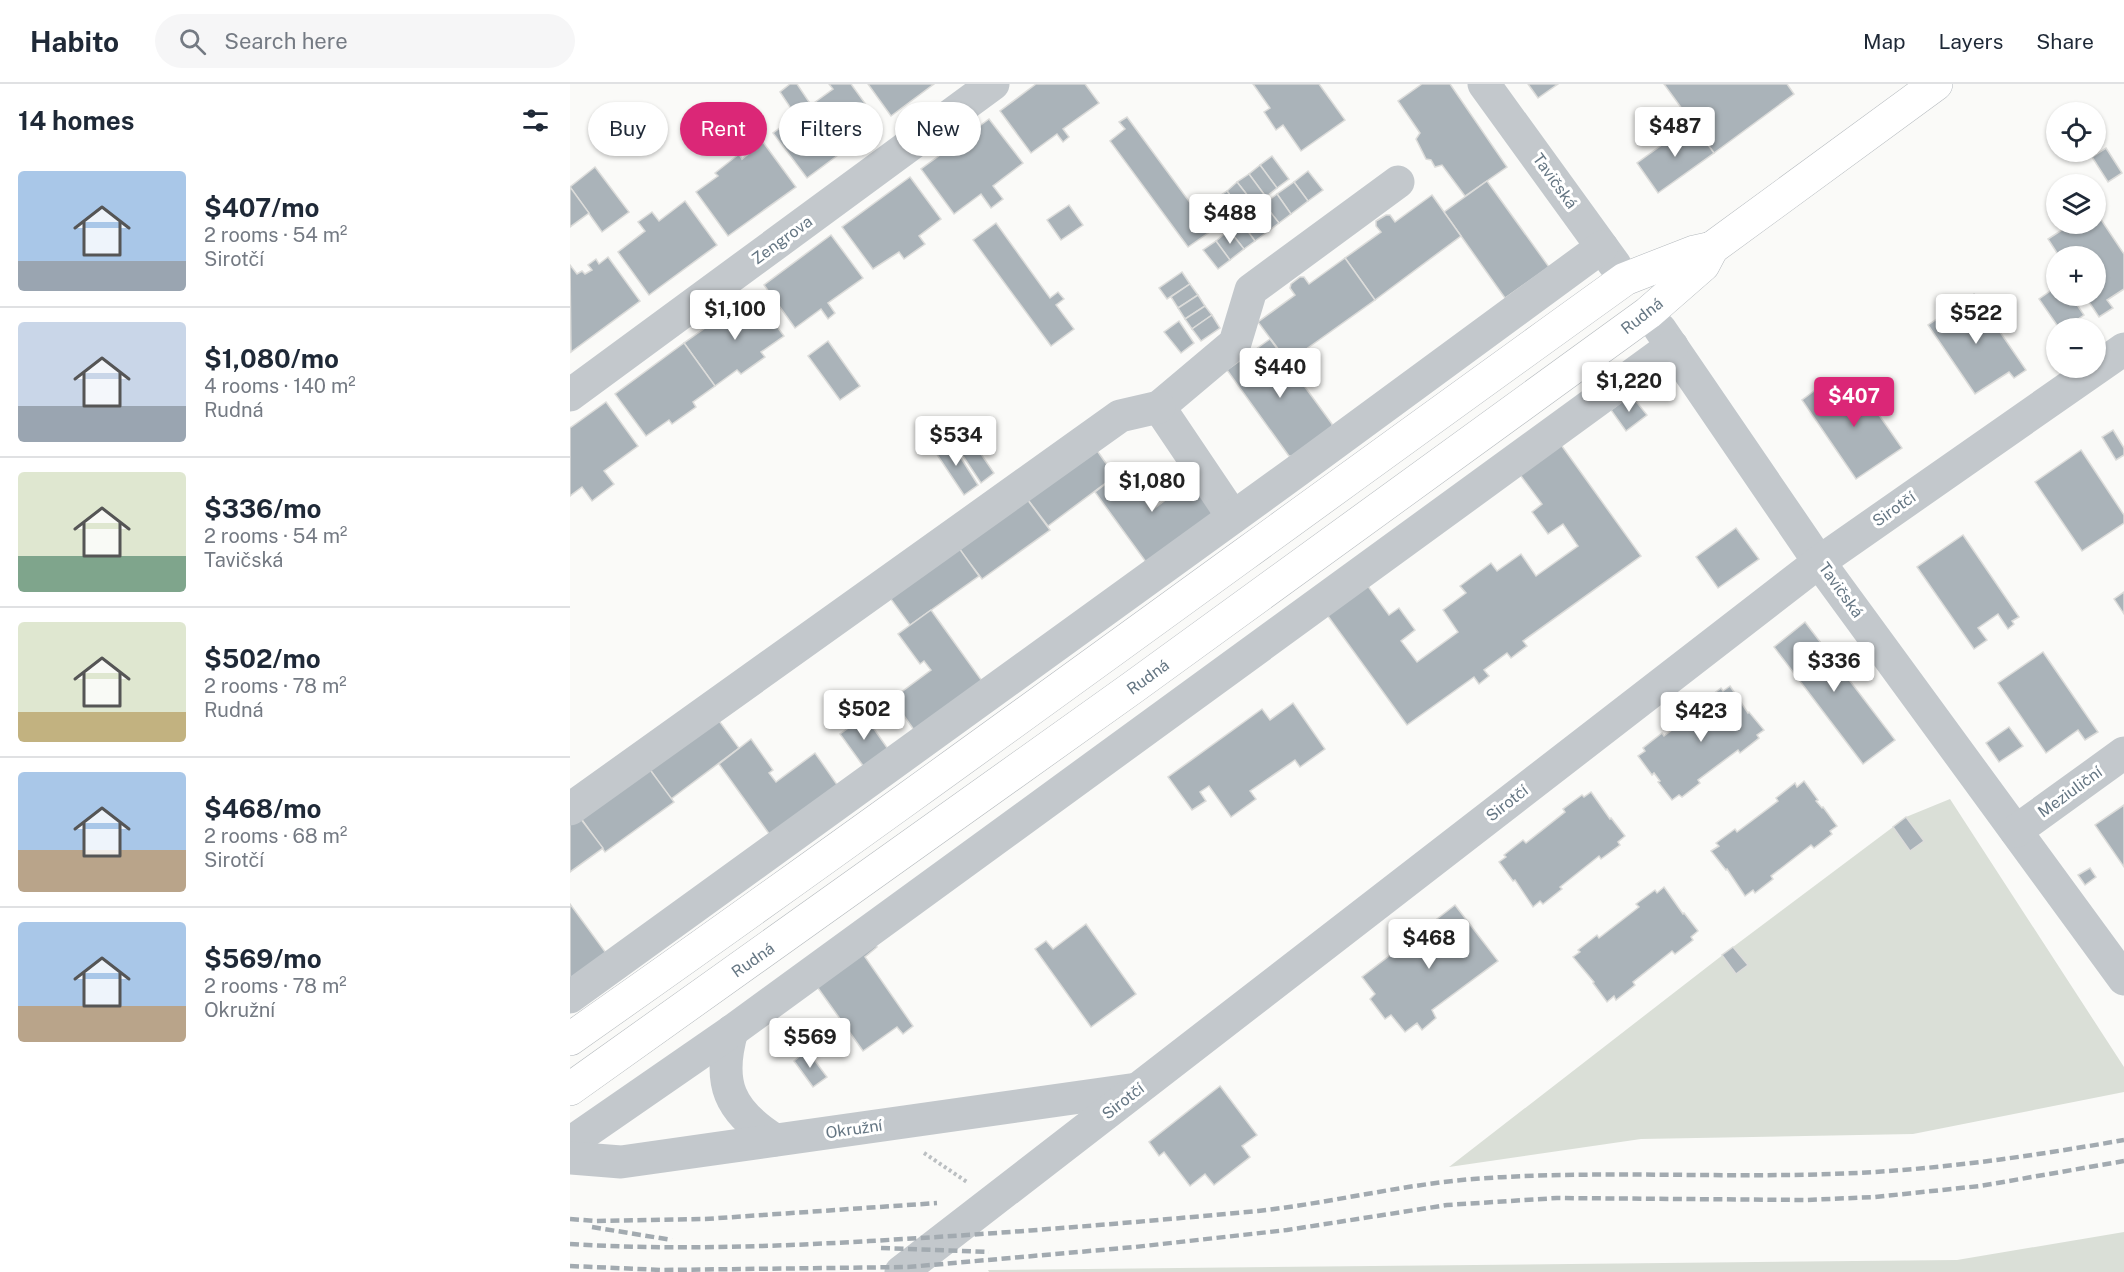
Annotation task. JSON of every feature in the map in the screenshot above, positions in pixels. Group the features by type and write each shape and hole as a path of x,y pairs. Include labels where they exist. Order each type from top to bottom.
{"main road":[{"name":"Rudná","path":"570,1039 895,808 1224,567 1625,279 1694,252 1712,248 1936,84"},
{"name":"Rudná","path":"570,1089 919,841 1648,313 1703,264 1712,248"}],"street":[{"name":"Zengrova","path":"570,395 993,84"},
{"name":"Tavičská","path":"1484,84 1625,279"},
{"path":"570,809 1120,416 1159,407 1235,344 1251,290 1398,182"},
{"path":"570,997 1233,518 1602,247"},
{"name":"Tavičská","path":"1648,313 1819,562 2124,979"},
{"path":"570,1143 732,1031 1672,346"},
{"name":"Sirotčí","path":"901,1272 1819,562 2124,349"},
{"path":"1159,407 1233,518"},
{"name":"Meziuliční","path":"2016,831 2124,753"},
{"path":"732,1031 726,1059 725,1079 728,1089 740,1112 775,1140"},
{"name":"Okružní","path":"570,1158 621,1162 1139,1089"}],"path":[{"path":"884,1125 993,1201"}],"shaded area":[{"path":"1950,799 2124,1067 2124,1092 1913,1134 1641,1139 1449,1167 1733,947 1906,817"},
{"path":"2124,1232 2124,1272 989,1272 988,1270 1957,1260"}],"building":[{"path":"790,84 797,84 809,102 787,102 780,92"},
{"path":"829,84 851,84 864,102 815,102 833,89"},
{"path":"868,84 934,84 910,102 895,102 895,113 891,116"},
{"path":"1036,84 1085,84 1099,103 1063,129 1069,137 1063,142 1057,134 1031,153 1000,111"},
{"path":"1253,84 1319,84 1345,120 1301,151 1283,125 1276,130 1264,112 1270,108"},
{"path":"1422,84 1450,84 1507,167 1465,196 1442,165 1435,167 1431,160 1426,159 1416,139 1420,133 1398,101"},
{"path":"1528,84 1558,84 1538,98"},
{"path":"1664,84 1787,84 1794,94 1714,153"},
{"path":"1127,117 1211,231 1188,247 1110,141 1125,129 1119,122"},
{"path":"989,119 1023,163 993,186 1003,199 991,208 981,194 954,214 921,169 939,156 981,156 981,125"},
{"path":"1692,123 1714,153 1658,193 1637,163"},
{"path":"779,129 779,141 773,133"},
{"path":"767,147 796,187 728,236 696,192 718,176 715,173 736,156 742,159 746,156 767,156"},
{"path":"2106,148 2122,173 2108,182 2106,174 2103,174 2095,162 2106,162"},
{"path":"790,156 837,156 807,178"},
{"path":"1272,156 1289,179 1277,188 1260,165"},
{"path":"1260,165 1277,188 1266,197 1249,174"},
{"path":"595,167 629,212 602,232 570,187"},
{"path":"1308,171 1323,190 1308,201 1294,182"},
{"path":"1249,174 1266,197 1255,205 1237,182"},
{"path":"910,177 941,219 919,236 925,244 904,259 899,252 873,269 842,227"},
{"path":"1487,181 1549,267 1505,298 1444,212"},
{"path":"1237,182 1255,205 1244,214 1227,191"},
{"path":"1294,182 1308,201 1291,214 1277,194"},
{"path":"570,187 589,213 570,227"},
{"path":"1227,191 1244,214 1232,222 1215,199"},
{"path":"1277,194 1291,214 1279,223 1264,204"},
{"path":"1432,195 1461,236 1375,300 1345,258 1381,232 1376,226 1376,221 1390,215 1395,222"},
{"path":"1215,199 1232,222 1220,232 1202,208"},
{"path":"685,201 717,245 649,295 618,252 645,231 638,222 652,212 659,221"},
{"path":"1264,204 1279,223 1267,232 1253,213"},
{"path":"1069,205 1083,225 1061,240 1047,220"},
{"path":"1253,213 1267,232 1255,241 1241,222"},
{"path":"1241,222 1255,241 1244,249 1229,230"},
{"path":"996,223 1050,298 1058,292 1064,299 1056,305 1074,329 1051,346 973,240"},
{"path":"2106,227 2124,254 2124,289 2107,300 2113,308 2099,317 2092,306 2106,306 2106,246 2053,246 2048,239 2056,234 2106,234"},
{"path":"1229,230 1244,249 1230,260 1216,241"},
{"path":"831,235 863,278 828,303 835,313 828,319 821,309 795,328 764,285"},
{"path":"1216,241 1230,260 1218,269 1203,250"},
{"path":"608,257 640,301 571,352 570,265 577,274 582,271 585,274 592,270 588,265 596,259 599,264"},
{"path":"1345,258 1375,300 1288,362 1258,322 1295,295 1290,288 1291,284 1300,277 1304,277 1309,284"},
{"path":"1182,272 1190,284 1167,299 1159,288"},
{"path":"1190,284 1198,295 1178,308 1171,297"},
{"path":"753,294 784,336 761,352 765,357 741,374 737,370 715,386 684,343"},
{"path":"1974,294 2026,370 2014,378 2009,372 1975,394 1928,325"},
{"path":"2046,294 2046,306 2078,306 2084,315 2080,318 2052,318 2039,299"},
{"path":"1198,295 1205,306 1185,319 1178,308"},
{"path":"1205,306 1212,315 1192,329 1185,319"},
{"path":"1212,315 1220,328 1201,341 1192,329"},
{"path":"1179,321 1194,343 1181,353 1164,332"},
{"path":"1270,339 1332,424 1332,428 1294,456 1289,456 1227,370"},
{"path":"828,341 860,386 840,400 808,356"},
{"path":"684,343 715,386 693,402 696,407 672,424 669,420 646,436 615,394"},
{"path":"1854,379 1902,448 1856,479 1802,400 1814,391 1822,401"},
{"path":"1631,395 1647,415 1626,431 1611,410"},
{"path":"606,402 638,446 604,471 614,484 592,501 582,487 570,496 570,428"},
{"path":"964,429 994,473 981,483 951,438"},
{"path":"2113,430 2124,448 2124,455 2116,460 2102,437"},
{"path":"949,439 978,485 964,495 936,453 933,453"},
{"path":"1091,442 1115,476 1048,526 1022,492"},
{"path":"1559,442 1641,556 1523,641 1527,646 1511,658 1507,653 1484,670 1489,676 1479,684 1474,677 1407,725 1325,612 1365,582 1389,615 1399,608 1415,630 1401,641 1417,662 1458,632 1443,610 1466,593 1460,586 1491,563 1497,571 1521,554 1536,576 1578,546 1563,524 1548,534 1532,512 1542,504 1518,472"},
{"path":"2081,450 2124,515 2124,523 2082,551 2035,482"},
{"path":"1128,467 1150,498 1145,501 1152,510 1191,481 1214,513 1146,562 1095,492"},
{"path":"1024,495 1050,530 982,579 956,545"},
{"path":"1736,528 1759,559 1718,588 1696,557"},
{"path":"1963,535 2019,617 2012,621 2014,624 2008,629 1998,614 1978,628 1987,640 1974,649 1917,567"},
{"path":"954,541 979,576 910,625 885,591"},
{"path":"2124,592 2124,614 2114,599"},
{"path":"931,610 982,681 914,730 892,699 931,670 924,661 920,664 898,634"},
{"path":"1805,622 1895,740 1863,764 1774,647"},
{"path":"2043,652 2098,732 2085,740 2078,730 2046,753 1998,683"},
{"path":"1730,686 1748,713 1764,730 1757,735 1759,738 1740,753 1738,750 1698,780 1700,783 1682,797 1679,795 1672,800 1654,773 1652,775 1638,756 1645,751 1643,748 1662,733 1664,736 1704,706 1701,703 1721,688 1723,691"},
{"path":"1293,703 1325,749 1300,767 1295,760 1250,791 1256,799 1231,817 1209,786 1200,792 1206,801 1192,810 1168,777 1262,709 1270,720"},
{"path":"714,714 739,748 671,799 646,764"},
{"path":"865,716 888,749 864,767 840,734"},
{"path":"2009,727 2023,746 1999,762 1986,743"},
{"path":"751,739 773,770 769,773 776,782 815,753 838,786 770,835 719,764"},
{"path":"648,767 674,802 605,852 580,817"},
{"path":"1804,781 1818,800 1816,801 1837,826 1830,831 1832,834 1814,848 1811,845 1771,876 1773,879 1755,893 1753,890 1745,896 1727,869 1711,851 1719,846 1716,843 1735,829 1737,832 1778,801 1776,798 1795,783 1797,787"},
{"path":"1591,792 1625,836 1618,842 1620,845 1601,859 1599,856 1560,887 1562,889 1543,904 1540,901 1533,907 1515,880 1513,881 1499,862 1523,840 1526,843 1565,812 1563,809 1582,795 1584,797"},
{"path":"2124,805 2124,867 2095,825"},
{"path":"577,814 603,848 570,872 570,819"},
{"path":"1906,817 1924,841 1910,851 1893,827"},
{"path":"2090,868 2096,877 2085,885 2078,875"},
{"path":"1664,887 1698,931 1691,937 1693,940 1675,954 1672,951 1633,982 1635,985 1616,1000 1614,996 1607,1002 1573,957 1597,935 1599,938 1639,907 1636,904 1655,890 1657,893"},
{"path":"570,904 606,953 570,979"},
{"path":"1455,905 1498,961 1432,1010 1436,1018 1422,1030 1417,1023 1405,1032 1391,1015 1385,1019 1370,999 1375,994 1362,977"},
{"path":"1086,924 1136,994 1091,1027 1035,949 1046,941 1053,949"},
{"path":"873,942 877,947 865,957 913,1026 903,1034 897,1027 863,1051 813,981"},
{"path":"1733,947 1748,965 1736,974 1722,955"},
{"path":"807,1050 827,1077 813,1087 794,1061"},
{"path":"1220,1086 1257,1135 1242,1146 1250,1157 1214,1185 1205,1174 1190,1186 1164,1152 1159,1156 1149,1142"}],"railway":[{"path":"570,1244 645,1247 757,1246 966,1235 1258,1211 1419,1185 1473,1179 1562,1175 1786,1175 1905,1170 1978,1162 2124,1140"},
{"path":"570,1266 662,1270 908,1267 1135,1247 1287,1230 1447,1205 1557,1198 1806,1200 1875,1197 1980,1186 2124,1161"},
{"path":"570,1219 595,1221 705,1219 937,1203"},
{"path":"592,1227 672,1240"},
{"path":"881,1248 989,1252"}]}
